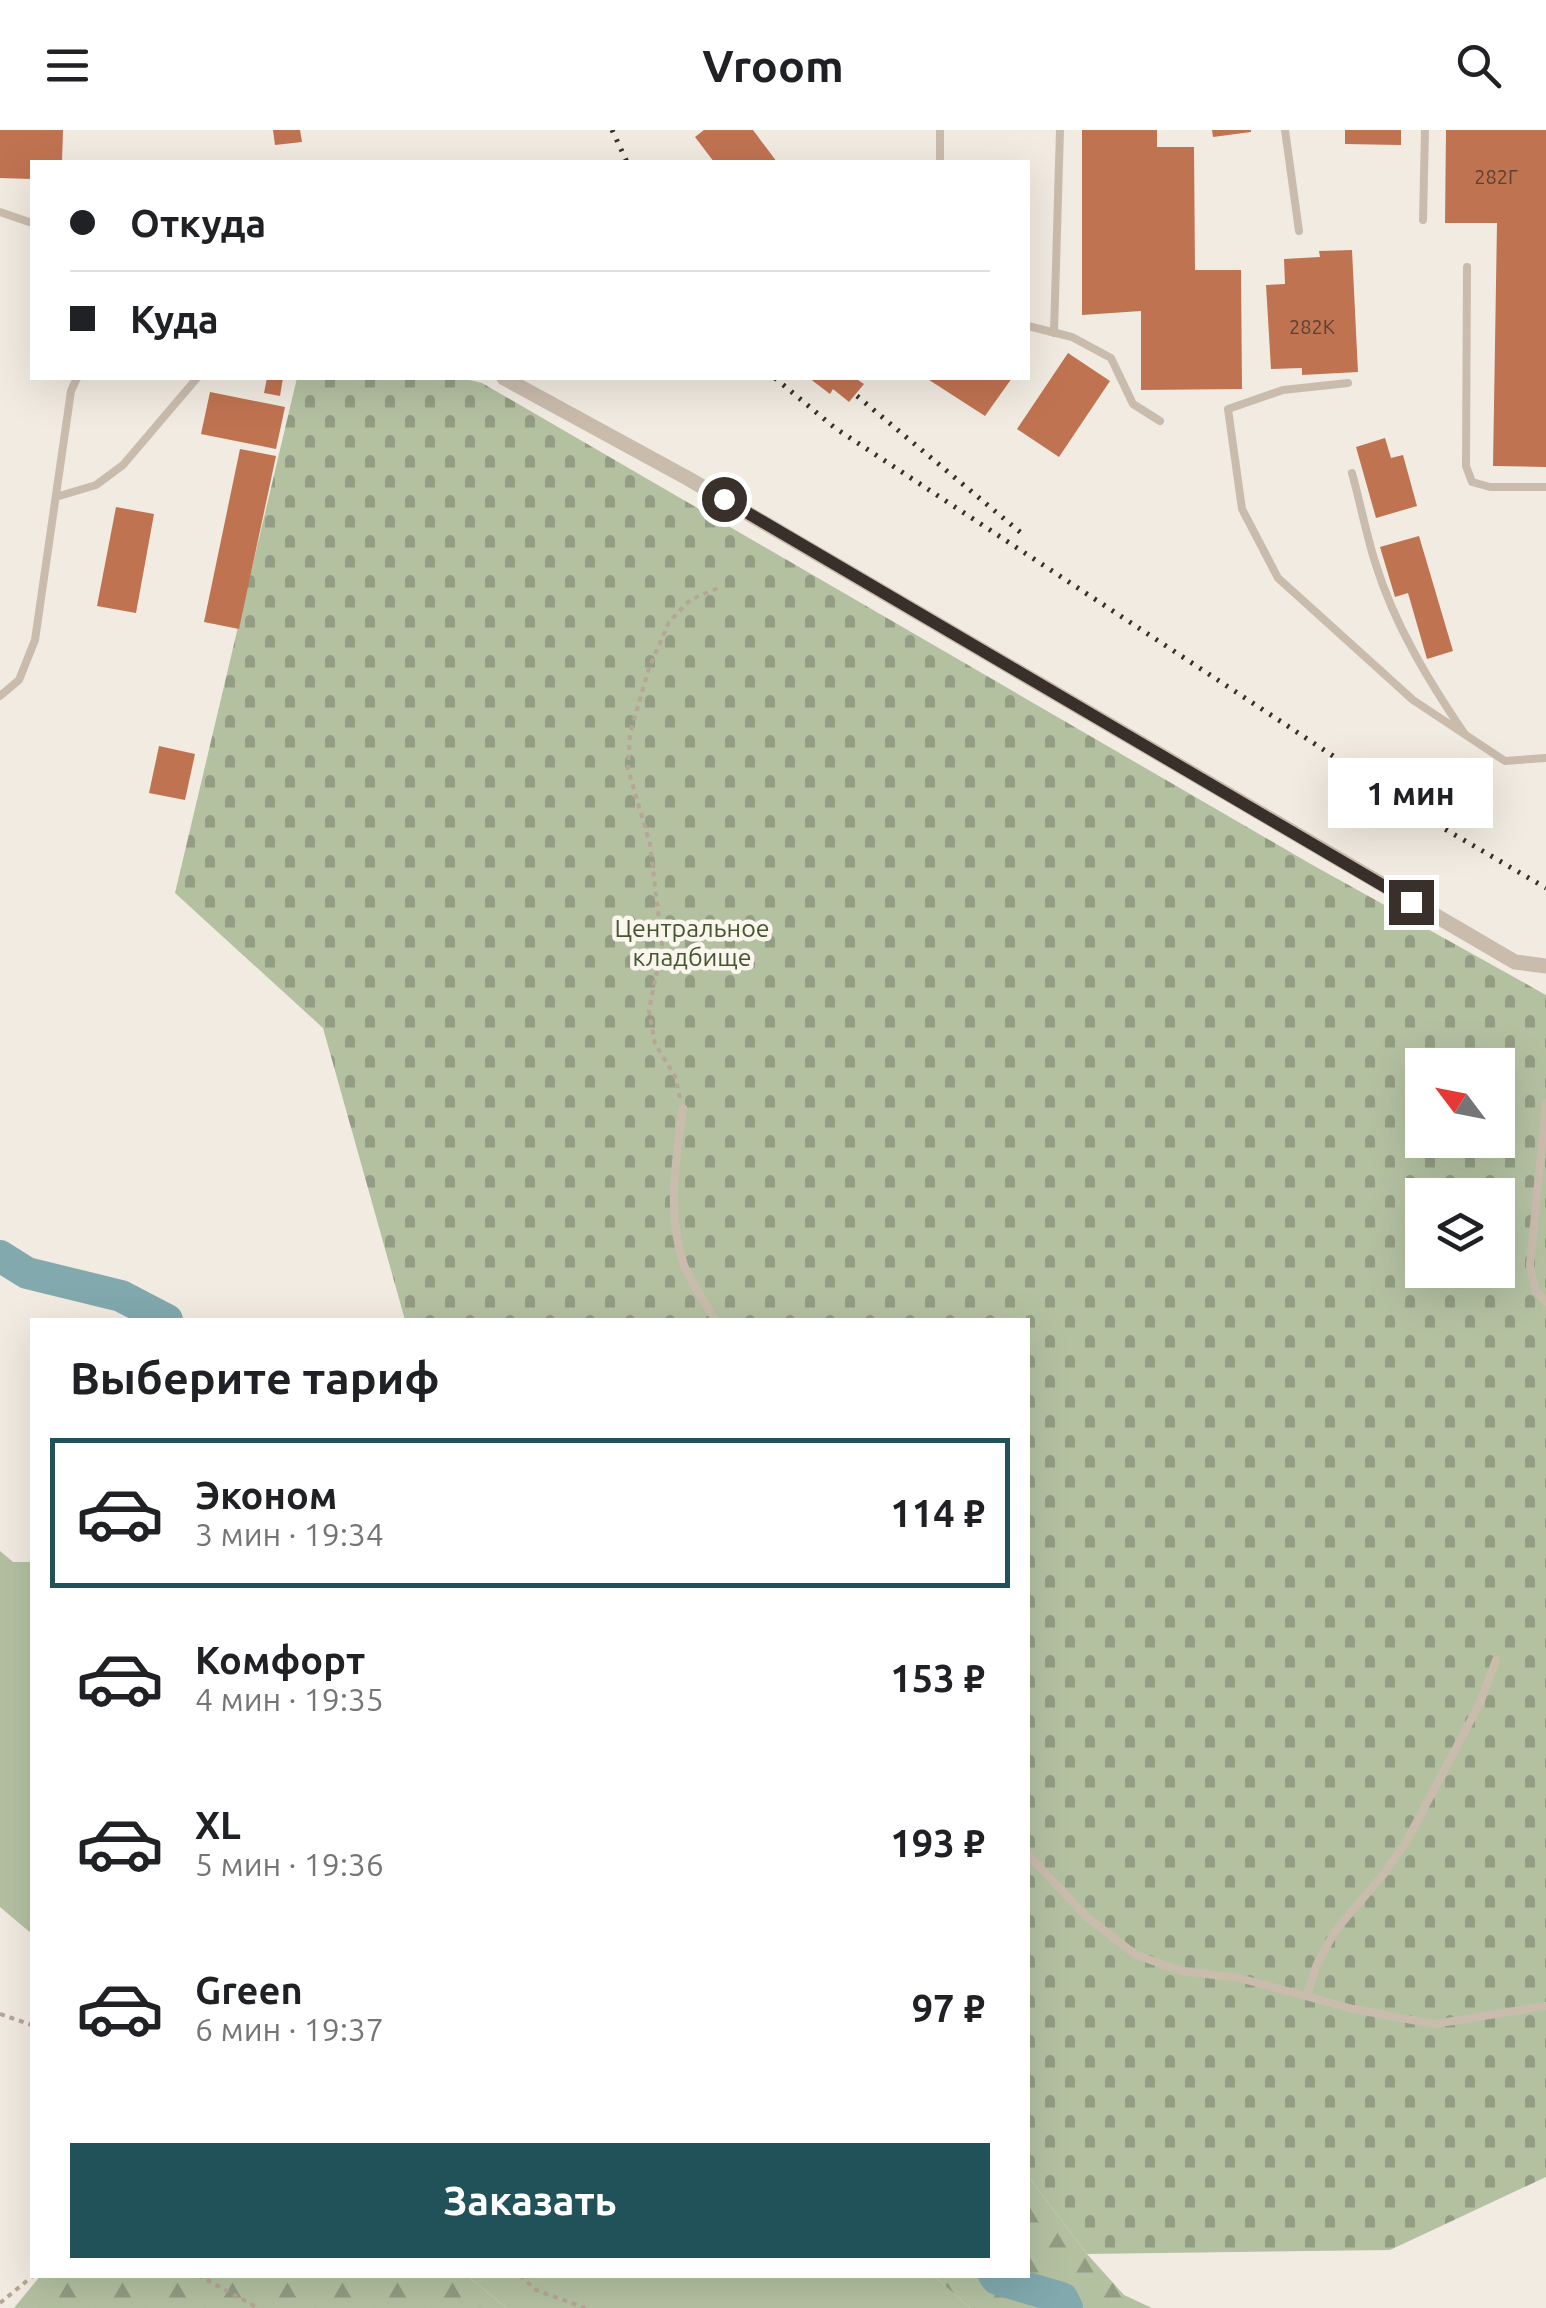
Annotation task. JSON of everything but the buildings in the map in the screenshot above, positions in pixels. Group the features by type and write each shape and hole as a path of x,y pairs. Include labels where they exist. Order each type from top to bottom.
{"street":[{"path":"508,380 689,479 1514,962 1546,966"}],"lane":[{"path":"940,130 940,160"},
{"path":"1054,332 1060,130"},
{"path":"1285,130 1299,232"},
{"path":"1423,220 1425,130"},
{"path":"0,212 30,223"},
{"path":"1467,266 1466,466 1472,482 1546,487"},
{"path":"1030,326 1072,337 1111,358 1133,404 1160,421"},
{"path":"0,696 19,680 35,640 70,390 75,380"},
{"path":"56,498 96,485 123,465 195,380"},
{"path":"1348,383 1283,390 1228,410 1242,509 1278,578 1412,700 1504,761 1546,758"},
{"path":"1352,472 1376,564 1396,616 1466,736"},
{"path":"1546,1103 1530,1266 1534,1290 1546,1302"},
{"path":"682,1108 673,1179 676,1236 685,1267 715,1318"},
{"path":"1307,1994 1317,1964 1335,1931 1406,1842 1480,1703 1496,1660"},
{"path":"1030,1858 1088,1918 1136,1955 1182,1971 1239,1978 1353,2009 1434,2024 1546,2006"}],"path":[{"path":"682,1108 674,1076 655,1044 650,1011 662,945 660,914 650,844 628,769 630,734 648,671 669,622 690,600 718,588"},
{"path":"0,2014 30,2023"},
{"path":"0,2304 30,2278"},
{"path":"203,2278 258,2308"},
{"path":"523,2278 536,2290 586,2308"}],"green space":[{"name":"Центральное кладбище","path":"297,380 482,383 1309,863 1546,995 1546,2177 1390,2250 1087,2254 1030,2179 1030,1318 404,1318 323,1028 175,893"},
{"path":"0,1551 13,1562 30,1562 30,1932 0,1907"},
{"path":"1030,2179 1087,2254 1124,2295 1152,2308 970,2308 936,2278 1030,2278"},
{"path":"39,2278 470,2278 507,2308 14,2308"},
{"path":"470,2278 936,2278 970,2308 507,2308"}],"waterway":[{"path":"0,1256 27,1273 121,1296 163,1318"},
{"path":"996,2278 1062,2298 1067,2308"}],"railway":[{"path":"612,130 626,160"},
{"path":"777,380 835,428 1438,825 1546,888"},
{"path":"857,396 1026,537"}],"route":[{"path":"724,499 1411,902"}]}
